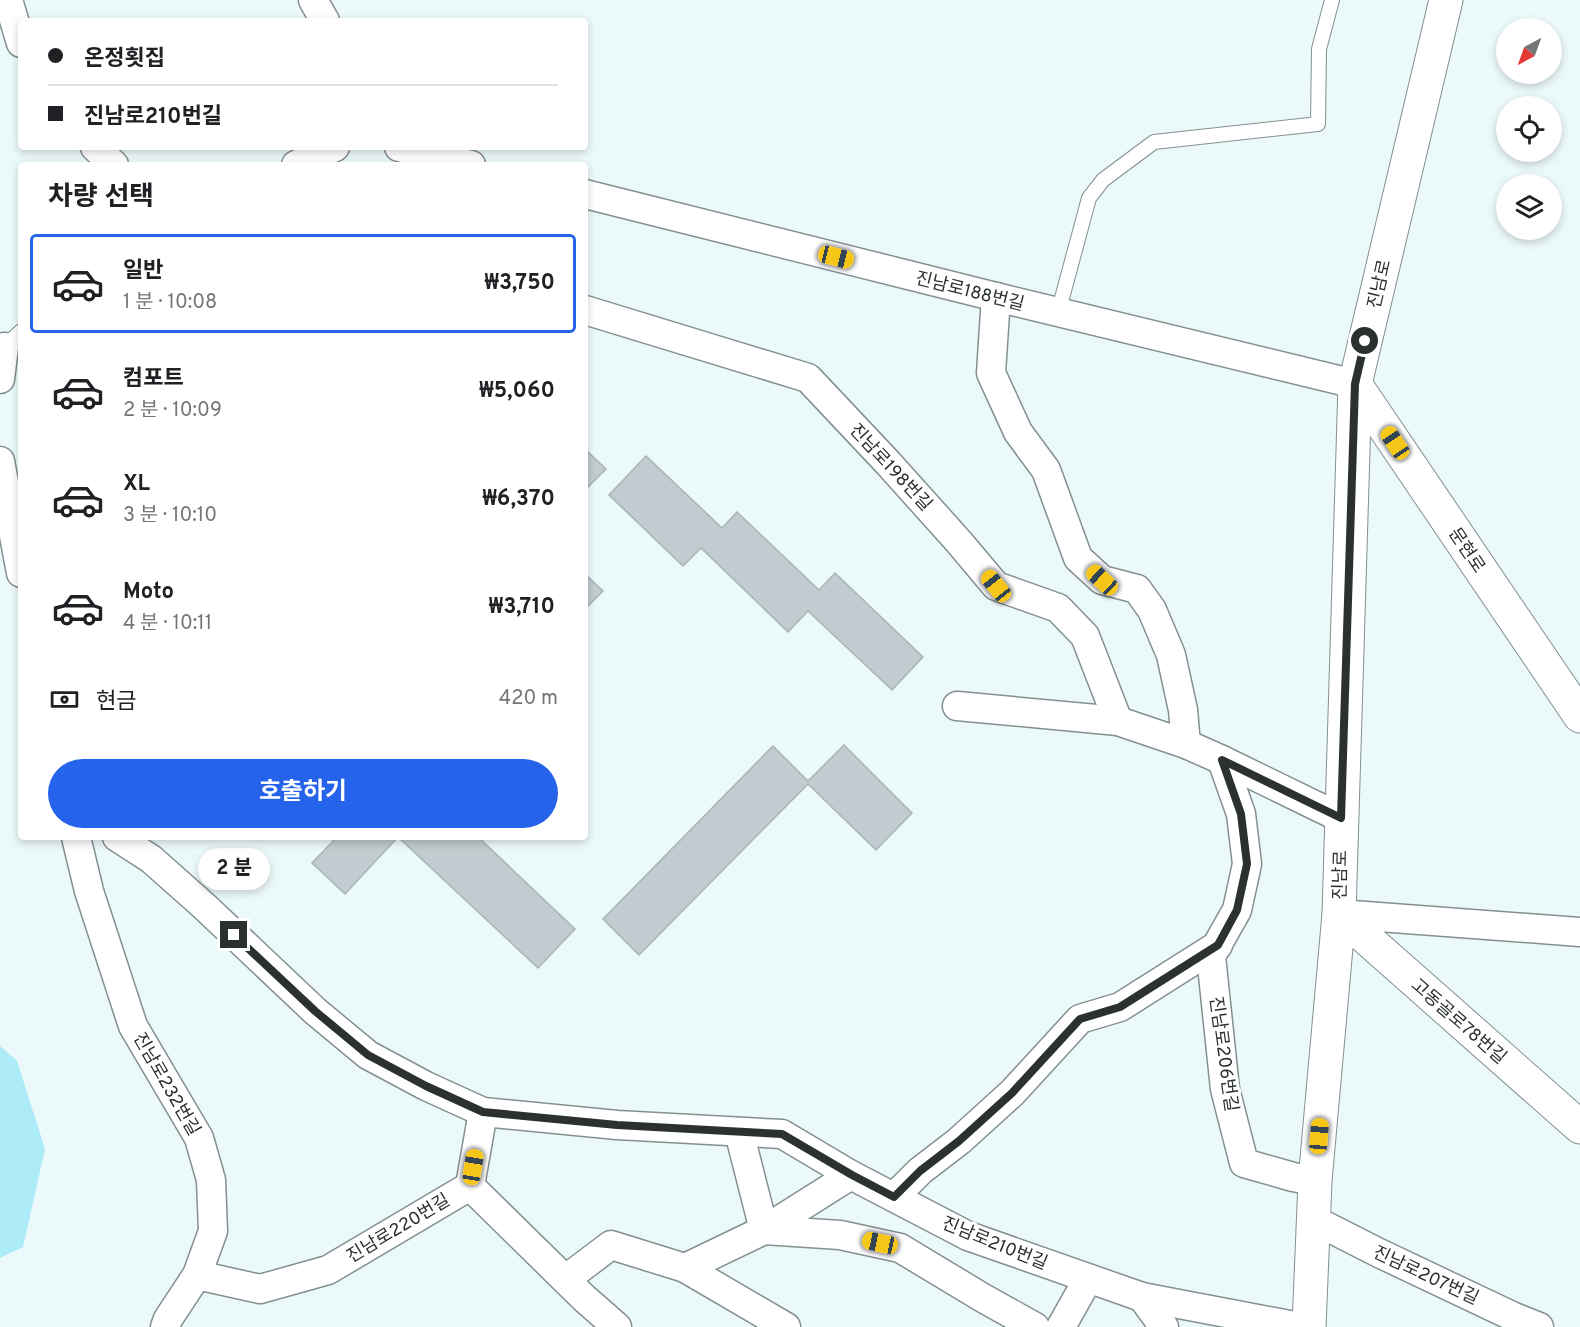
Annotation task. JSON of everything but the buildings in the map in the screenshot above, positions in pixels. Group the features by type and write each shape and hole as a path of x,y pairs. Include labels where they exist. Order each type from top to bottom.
{"main road":[{"name":"진남로","path":"1309,1327 1315,1181 1339,914 1355,384 1446,0"},
{"name":"문현로","path":"1355,384 1580,716"},
{"name":"고동골로78번길","path":"1339,914 1580,1127"}],"street":[{"path":"8,0 18,33"},
{"path":"313,0 323,18"},
{"path":"98,150 111,162"},
{"path":"302,162 328,150"},
{"path":"411,150 459,162"},
{"name":"진남로188번길","path":"588,195 1355,384"},
{"path":"996,297 991,373 1017,432 1046,470 1078,558 1102,580 1137,589 1152,610 1171,655 1183,710 1186,744"},
{"name":"진남로198번길","path":"588,311 808,378 960,542 996,586 1058,608 1085,636 1118,721"},
{"path":"0,379 12,344"},
{"path":"0,461 12,557"},
{"path":"957,706 1118,721 1186,744 1341,818"},
{"name":"진남로206번길","path":"1222,760 1241,814 1247,864 1237,910 1211,956 1225,1089 1244,1163 1315,1181"},
{"name":"진남로232번길","path":"77,840 88,891 134,1026 199,1138 211,1180 213,1231 197,1275 165,1327"},
{"name":"진남로210번길","path":"122,840 151,859 315,1011 368,1055 426,1086 483,1112 617,1125 782,1134 852,1175 968,1236 1142,1297 1300,1327"},
{"path":"1339,914 1580,932"},
{"name":"진남로206번길","path":"894,1197 920,1171 959,1141 1012,1093 1080,1019 1120,1007 1218,945"},
{"path":"470,1185 483,1112"},
{"path":"739,1132 764,1230"},
{"path":"685,1268 764,1230 852,1175"},
{"name":"진남로220번길","path":"197,1275 260,1289 328,1270 470,1185 584,1298 617,1327"},
{"name":"진남로207번길","path":"1314,1220 1400,1263 1539,1327"},
{"path":"764,1230 840,1235 900,1248 1035,1327"},
{"path":"566,1279 611,1245 685,1268 786,1327"},
{"path":"1061,1327 1088,1279"},
{"path":"1142,1297 1164,1327"}],"lane":[{"path":"1058,312 1089,198 1103,180 1154,142 1318,124 1319,49 1332,0"}],"shaded area":[{"path":"0,1046 17,1061 45,1149 23,1247 0,1258"}],"route":[{"path":"234,935 315,1011 368,1055 426,1086 483,1112 617,1125 782,1134 894,1197 920,1171 959,1141 1012,1093 1080,1019 1120,1007 1218,945 1237,910 1247,864 1241,814 1222,760 1341,818 1355,384 1365,341"}]}
